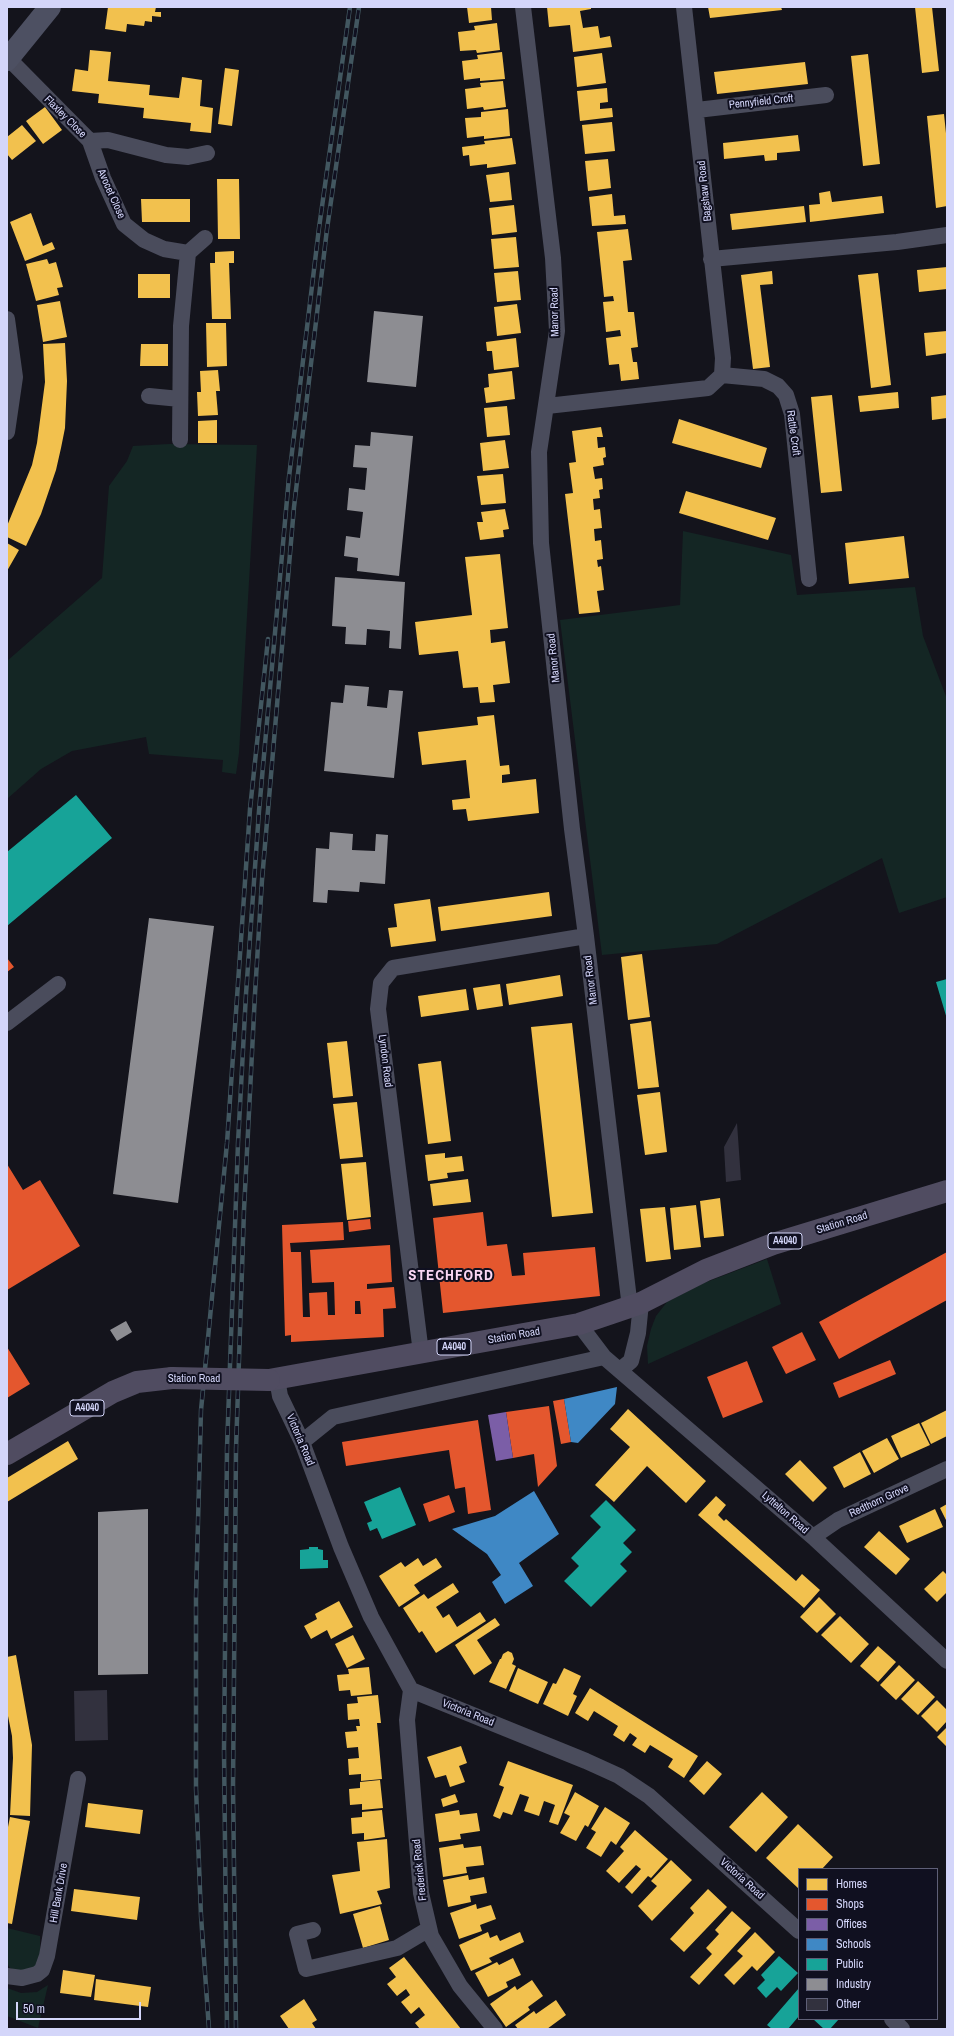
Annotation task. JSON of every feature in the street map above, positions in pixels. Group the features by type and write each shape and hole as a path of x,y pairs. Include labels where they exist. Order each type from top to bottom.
{"main road":[{"name":"Station Road","path":"7,1454 114,1392 137,1382 172,1378 273,1379 579,1324 635,1306 706,1270 773,1244 947,1191"}],"street":[{"path":"8,59 50,7"},
{"name":"Manor Road","path":"523,7 553,258 557,331 539,452 541,543 572,829 635,1306"},
{"name":"Bagshaw Road","path":"684,7 697,110 723,358 722,375"},
{"name":"Flaxley Close","path":"8,59 90,141 108,140 166,155 188,157 207,152"},
{"name":"Pennyfield Croft","path":"697,110 826,96"},
{"name":"Avocet Close","path":"90,141 103,178 124,224 144,240 164,249 188,253"},
{"path":"712,260 897,242 947,235"},
{"path":"180,440 181,326 188,253 205,238"},
{"path":"7,319 15,377 7,432"},
{"path":"547,406 708,388 722,375"},
{"name":"Rattle Croft","path":"722,375 764,379 778,386 786,395 792,414 809,579"},
{"path":"149,396 180,399"},
{"name":"Lyndon Road","path":"420,1353 378,1009 380,983 393,968 586,936"},
{"path":"7,1023 58,984"},
{"path":"620,1370 631,1361 638,1333 635,1306"},
{"name":"Lyttelton Road","path":"579,1324 604,1357 813,1537 947,1660"},
{"path":"302,1442 333,1417 604,1357"},
{"name":"Victoria Road","path":"273,1379 302,1442 340,1547 371,1617 411,1690 586,1761 619,1776 649,1796 798,1930"},
{"name":"Redthorn Grove","path":"813,1537 838,1520 947,1469"},
{"name":"Frederick Road","path":"411,1690 407,1720 421,1893 430,1936 460,1986 495,2029"},
{"name":"Hill Bank Drive","path":"7,1976 22,1978 37,1974 42,1970 47,1956 78,1779"},
{"path":"313,1930 296,1934 306,1968 397,1948 429,1929"},
{"path":"893,2020 902,2029"}],"green space":[{"path":"169,444 257,445 239,753 236,774 222,772 223,760 149,754 146,737 72,751 41,769 7,799 7,661 102,578 109,486 127,461 133,446"},
{"path":"683,531 791,555 797,595 915,587 923,636 947,699 947,897 899,913 882,858 717,944 602,955 560,620 680,605"},
{"path":"767,1259 781,1304 648,1364 647,1346 651,1329 656,1316 667,1302 704,1283"},
{"path":"7,1928 40,1936 40,1955 36,1968 21,1972 10,1968 7,1963"},
{"path":"48,1985 38,2028 7,2016 7,1988 21,1993 37,1992"}],"building: Homes":[{"path":"108,7 156,7 155,12 161,12 161,17 152,16 152,22 145,21 144,26 127,24 126,32 105,29"},
{"path":"467,7 491,7 492,20 469,23"},
{"path":"547,7 591,7 591,9 580,11 583,28 598,26 600,38 610,36 612,47 573,52 570,25 549,27"},
{"path":"708,7 781,7 782,10 710,18"},
{"path":"915,7 932,7 939,71 922,73"},
{"path":"497,23 500,50 477,53 476,50 460,51 458,32 475,30 474,26"},
{"path":"90,50 111,52 108,81 150,85 149,95 179,98 182,77 202,80 200,106 213,108 211,133 190,131 191,123 143,118 144,108 98,103 99,94 72,91 75,69 88,71"},
{"path":"502,52 505,79 480,81 480,78 464,80 462,61 478,59 477,55"},
{"path":"602,53 606,83 577,87 574,57"},
{"path":"868,54 880,164 863,166 851,56"},
{"path":"805,62 808,84 717,94 714,72"},
{"path":"225,68 239,70 232,126 218,124"},
{"path":"503,81 506,107 484,110 483,107 467,109 465,89 481,87 480,83"},
{"path":"607,88 608,102 600,103 600,109 612,108 613,117 580,121 577,91"},
{"path":"45,107 62,130 43,144 26,121"},
{"path":"508,109 510,136 484,139 484,136 467,138 465,118 481,117 481,112"},
{"path":"944,114 947,143 947,206 936,208 927,116"},
{"path":"612,122 615,151 585,154 582,125"},
{"path":"22,125 36,141 12,160 7,154 7,137"},
{"path":"798,135 800,151 777,153 777,160 765,161 764,155 724,159 723,143"},
{"path":"512,138 516,164 487,168 487,164 470,166 469,155 463,156 462,147 485,144 484,141"},
{"path":"608,159 611,188 588,191 585,161"},
{"path":"509,172 512,200 490,202 486,175"},
{"path":"217,179 239,179 240,239 218,239"},
{"path":"830,191 832,202 882,196 884,213 810,222 809,205 820,204 819,193"},
{"path":"612,194 614,216 625,215 626,224 592,226 589,197"},
{"path":"141,199 190,199 190,222 142,222"},
{"path":"514,205 517,232 492,235 489,208"},
{"path":"804,206 806,222 732,230 730,214"},
{"path":"31,213 43,246 52,242 55,249 25,261 10,222"},
{"path":"628,229 632,260 623,261 628,312 634,312 638,347 631,348 633,362 637,362 639,379 621,381 619,364 609,365 606,338 621,336 620,330 606,332 603,302 614,301 613,296 604,297 597,232"},
{"path":"516,237 519,267 494,269 491,239"},
{"path":"234,251 234,263 229,263 231,319 212,319 210,263 215,263 215,252"},
{"path":"47,259 49,264 56,262 63,287 57,288 59,295 36,301 26,264"},
{"path":"947,267 947,289 919,292 917,270"},
{"path":"518,271 521,300 497,302 494,273"},
{"path":"772,271 773,284 760,285 770,367 753,369 741,275"},
{"path":"878,273 891,385 871,388 858,275"},
{"path":"138,274 170,274 170,298 138,298"},
{"path":"60,301 67,337 43,342 37,305"},
{"path":"517,304 521,333 497,336 494,307"},
{"path":"206,323 226,323 227,366 207,367"},
{"path":"947,331 947,353 926,356 924,333"},
{"path":"516,338 519,367 494,370 492,351 487,351 486,342"},
{"path":"65,343 67,381 65,428 56,470 41,514 26,546 7,537 7,526 32,465 37,443 45,382 43,344"},
{"path":"141,344 168,344 168,366 140,366"},
{"path":"218,370 220,391 216,391 218,415 198,416 197,392 201,392 200,371"},
{"path":"512,371 515,399 486,403 484,388 489,387 488,374"},
{"path":"898,392 899,408 860,412 858,396"},
{"path":"832,395 842,491 821,493 811,397"},
{"path":"947,395 947,418 932,420 931,397"},
{"path":"507,406 510,435 487,437 484,408"},
{"path":"679,419 767,448 761,468 672,443"},
{"path":"217,420 217,443 198,443 198,421"},
{"path":"601,427 603,437 597,437 598,448 605,447 606,457 603,458 604,465 593,467 595,479 602,478 603,489 599,490 600,498 593,499 594,510 600,509 602,528 594,529 595,541 601,540 603,559 597,560 598,567 601,566 604,590 597,591 600,612 579,614 565,494 573,493 569,463 576,462 572,431"},
{"path":"505,440 509,468 483,471 480,443"},
{"path":"503,474 506,503 481,505 477,476"},
{"path":"686,491 776,518 768,540 679,513"},
{"path":"505,509 509,529 503,530 504,537 480,540 477,522 483,522 481,512"},
{"path":"904,536 909,578 849,584 845,543"},
{"path":"7,543 19,550 7,571"},
{"path":"500,554 508,628 490,630 491,643 505,641 510,683 493,685 495,702 480,703 478,687 463,688 458,651 419,655 415,622 472,615 465,557"},
{"path":"494,715 500,766 509,765 510,774 502,775 502,783 536,779 539,813 468,821 466,809 453,810 452,800 470,798 466,760 422,765 418,732 478,725 477,717"},
{"path":"549,892 552,916 441,931 438,907"},
{"path":"430,899 436,941 391,947 388,928 397,927 394,904"},
{"path":"642,954 650,1017 628,1020 621,957"},
{"path":"560,975 563,996 509,1005 506,984"},
{"path":"500,984 503,1006 477,1010 473,988"},
{"path":"466,989 469,1010 421,1017 418,996"},
{"path":"651,1021 659,1087 638,1089 630,1024"},
{"path":"572,1023 593,1213 552,1217 531,1027"},
{"path":"347,1041 353,1096 333,1098 327,1043"},
{"path":"441,1061 451,1141 428,1144 418,1064"},
{"path":"660,1092 667,1152 645,1155 637,1095"},
{"path":"357,1102 363,1157 340,1159 333,1104"},
{"path":"445,1153 445,1158 462,1156 464,1171 447,1173 448,1178 428,1181 425,1155"},
{"path":"366,1162 371,1217 347,1220 341,1164"},
{"path":"468,1179 471,1202 433,1206 430,1184"},
{"path":"720,1198 724,1236 704,1238 700,1201"},
{"path":"696,1205 701,1247 674,1250 670,1208"},
{"path":"665,1207 671,1259 646,1262 640,1209"},
{"path":"628,1409 706,1481 686,1503 647,1466 614,1502 595,1485 630,1447 610,1429"},
{"path":"947,1410 947,1436 931,1444 921,1423"},
{"path":"919,1423 930,1445 901,1458 891,1436"},
{"path":"887,1438 899,1459 874,1473 862,1451"},
{"path":"68,1441 78,1459 7,1502 7,1478"},
{"path":"860,1452 871,1474 844,1488 833,1467"},
{"path":"800,1460 827,1488 813,1502 785,1474"},
{"path":"716,1496 726,1505 718,1515 724,1521 726,1519 796,1581 802,1574 820,1590 804,1608 698,1515"},
{"path":"947,1504 947,1522 940,1508"},
{"path":"935,1509 943,1527 907,1543 899,1526"},
{"path":"879,1531 910,1559 896,1575 864,1547"},
{"path":"418,1558 423,1566 436,1558 442,1567 414,1585 420,1593 399,1607 379,1576 401,1562 405,1567"},
{"path":"943,1571 947,1575 947,1592 937,1602 924,1589"},
{"path":"453,1583 459,1592 436,1607 443,1618 449,1614 457,1627 480,1612 486,1621 436,1653 422,1631 419,1633 403,1608 424,1594 428,1599"},
{"path":"819,1597 836,1614 817,1633 800,1617"},
{"path":"339,1601 353,1627 331,1639 327,1630 311,1639 304,1626 317,1619 315,1614"},
{"path":"840,1616 869,1644 851,1663 821,1635"},
{"path":"495,1618 500,1625 477,1640 492,1663 474,1675 455,1645"},
{"path":"353,1635 365,1659 347,1668 335,1644"},
{"path":"878,1646 896,1662 878,1682 860,1666"},
{"path":"508,1651 512,1653 514,1659 512,1664 516,1666 506,1689 489,1682 503,1654"},
{"path":"16,1655 32,1745 30,1816 10,1815 13,1758 12,1736 7,1711 7,1657"},
{"path":"899,1665 915,1680 896,1700 880,1685"},
{"path":"369,1667 372,1694 351,1696 350,1690 339,1691 337,1675 349,1674 348,1669"},
{"path":"518,1668 548,1682 538,1704 509,1691"},
{"path":"564,1668 581,1676 573,1694 577,1696 568,1716 543,1704 553,1683 556,1684"},
{"path":"918,1681 935,1697 918,1715 901,1699"},
{"path":"590,1688 698,1756 684,1778 668,1767 673,1759 650,1745 645,1753 632,1745 637,1738 630,1733 624,1742 613,1735 618,1726 594,1711 588,1721 575,1713"},
{"path":"378,1695 381,1723 377,1723 382,1779 361,1781 361,1774 349,1775 348,1759 359,1758 358,1747 347,1748 345,1732 357,1731 356,1726 360,1726 359,1719 348,1720 347,1704 358,1703 357,1697"},
{"path":"937,1700 947,1710 947,1721 937,1732 921,1716"},
{"path":"947,1727 947,1747 937,1737"},
{"path":"461,1746 467,1763 459,1766 465,1782 450,1787 446,1775 435,1778 427,1757"},
{"path":"508,1761 573,1785 558,1825 549,1822 555,1805 544,1801 539,1816 524,1811 529,1797 520,1794 512,1815 503,1812 500,1819 493,1816 504,1787 499,1785"},
{"path":"707,1761 722,1774 704,1795 689,1781"},
{"path":"380,1780 383,1808 362,1810 362,1804 350,1805 349,1789 360,1788 360,1782"},
{"path":"575,1792 599,1806 588,1827 585,1825 576,1841 560,1833 570,1816 564,1813"},
{"path":"762,1792 788,1817 756,1852 729,1827"},
{"path":"455,1794 458,1802 443,1807 441,1799"},
{"path":"88,1803 143,1810 140,1834 85,1827"},
{"path":"605,1807 630,1823 616,1845 611,1841 601,1857 586,1848 596,1832 591,1829"},
{"path":"382,1810 385,1837 364,1840 364,1833 352,1834 351,1818 362,1817 362,1812"},
{"path":"459,1810 460,1815 477,1813 480,1831 460,1834 461,1839 439,1842 435,1814"},
{"path":"10,1817 30,1821 12,1924 7,1923 7,1832"},
{"path":"798,1824 833,1857 823,1868 798,1868 798,1888 766,1858"},
{"path":"635,1830 668,1859 651,1878 648,1876 632,1894 625,1887 641,1869 636,1865 619,1883 606,1871 624,1851 620,1847"},
{"path":"387,1839 390,1888 377,1891 382,1904 340,1914 332,1875 360,1871 357,1842"},
{"path":"463,1844 464,1848 481,1846 484,1865 466,1867 467,1873 443,1877 439,1848"},
{"path":"671,1860 692,1880 652,1921 638,1906 657,1886 651,1881"},
{"path":"468,1875 469,1880 484,1877 487,1893 470,1896 471,1902 448,1907 443,1880"},
{"path":"74,1889 140,1897 137,1920 71,1911"},
{"path":"708,1889 727,1907 684,1952 670,1939 694,1913 690,1908"},
{"path":"476,1904 477,1909 491,1905 496,1919 480,1925 482,1931 459,1939 450,1913"},
{"path":"380,1906 389,1940 363,1948 353,1914"},
{"path":"732,1911 751,1928 699,1985 690,1977 712,1954 706,1948 719,1934 715,1930"},
{"path":"488,1932 490,1938 497,1935 500,1941 520,1932 524,1942 489,1958 492,1962 471,1971 459,1945"},
{"path":"755,1932 775,1952 757,1971 752,1966 734,1985 724,1975 743,1956 737,1951"},
{"path":"404,1957 461,2029 420,2029 415,2023 425,2015 419,2007 411,2014 401,2002 410,1995 406,1989 397,1996 387,1984 396,1977 389,1968"},
{"path":"513,1958 521,1975 506,1982 508,1987 488,1997 475,1973 497,1962 499,1965"},
{"path":"63,1970 95,1975 91,1997 60,1993"},
{"path":"96,1979 151,1987 148,2007 94,2000"},
{"path":"532,1980 543,1996 528,2007 530,2010 506,2027 490,2004 515,1986 517,1990"},
{"path":"304,1999 317,2020 312,2023 316,2029 289,2029 280,2016"},
{"path":"556,2000 566,2015 547,2029 518,2029 515,2025 534,2011 536,2014"}],"building: Shops":[{"path":"7,958 14,967 7,972"},
{"path":"7,1164 23,1190 40,1180 80,1246 7,1290"},
{"path":"483,1212 487,1246 507,1244 512,1276 525,1275 523,1253 595,1247 600,1296 443,1313 433,1218"},
{"path":"370,1219 371,1229 349,1232 348,1221"},
{"path":"343,1222 344,1240 290,1243 291,1252 301,1252 303,1317 310,1317 309,1293 327,1292 328,1315 335,1315 334,1282 312,1283 310,1250 390,1245 392,1282 367,1284 367,1289 394,1287 396,1308 383,1309 384,1337 291,1342 291,1335 285,1336 282,1225","holes":["355,1301 360,1301 361,1314 355,1314"]},
{"path":"947,1252 947,1300 839,1359 819,1322"},
{"path":"802,1332 816,1360 786,1374 772,1347"},
{"path":"7,1347 30,1384 7,1398"},
{"path":"890,1360 896,1374 839,1398 833,1383"},
{"path":"747,1361 763,1402 723,1418 707,1377"},
{"path":"564,1399 571,1442 561,1444 553,1401"},
{"path":"549,1406 557,1466 538,1487 534,1454 513,1458 506,1412"},
{"path":"478,1420 491,1510 468,1514 465,1487 455,1489 449,1450 346,1466 342,1442"},
{"path":"449,1495 455,1512 429,1522 423,1504"}],"building: Offices":[{"path":"506,1412 513,1458 496,1461 488,1415"}],"building: Schools":[{"path":"617,1387 615,1404 578,1443 571,1442 564,1399"},
{"path":"534,1491 559,1534 519,1563 533,1586 505,1604 492,1582 501,1575 487,1554 452,1529 495,1516"}],"building: Public":[{"path":"76,795 112,838 7,926 7,852"},
{"path":"947,979 947,1019 936,982"},
{"path":"400,1487 416,1525 382,1539 377,1528 370,1531 367,1523 372,1521 364,1502"},
{"path":"606,1500 636,1530 623,1543 632,1552 620,1564 627,1571 591,1607 564,1581 579,1566 571,1558 601,1527 590,1516"},
{"path":"309,1547 318,1547 318,1549 323,1550 323,1560 328,1560 328,1568 300,1569 300,1550 309,1549"},
{"path":"779,1956 798,1973 781,1991 777,1987 766,1998 757,1988 765,1980 761,1975"},
{"path":"798,1989 798,2017 788,2029 772,2029 767,2025"},
{"path":"814,2020 838,2020 830,2029 824,2029"}],"building: Industry":[{"path":"374,311 423,316 416,387 367,382"},
{"path":"371,432 413,436 399,576 357,571 358,558 344,556 346,536 360,538 363,512 347,510 349,488 365,490 367,468 353,467 355,445 370,446"},
{"path":"335,577 405,582 401,649 389,648 390,631 367,629 366,645 345,644 346,627 332,626"},
{"path":"345,685 369,687 367,706 387,708 389,690 403,691 394,778 324,771 331,702 343,703"},
{"path":"330,832 353,834 352,850 375,851 376,834 388,835 385,884 360,882 359,892 328,890 327,903 313,902 316,848 329,849"},
{"path":"149,918 214,926 178,1203 113,1194"},
{"path":"126,1321 132,1332 117,1341 110,1330"},
{"path":"148,1509 148,1674 98,1675 98,1512"}],"building: Other":[{"path":"737,1123 741,1180 726,1182 724,1147"},
{"path":"107,1690 108,1740 75,1741 74,1691"}],"railway":[{"path":"227,2029 224,1750 227,1448 238,1143 246,994 259,811 289,477 319,228 350,7"},
{"path":"236,2029 233,1787 236,1449 244,1210 255,994 262,880 294,507 327,229 359,7"},
{"path":"209,2029 201,1916 196,1788 196,1597 201,1410 227,1143 250,809 268,639"}],"district":[{"name":"STECHFORD","path":"451,1276"}]}
